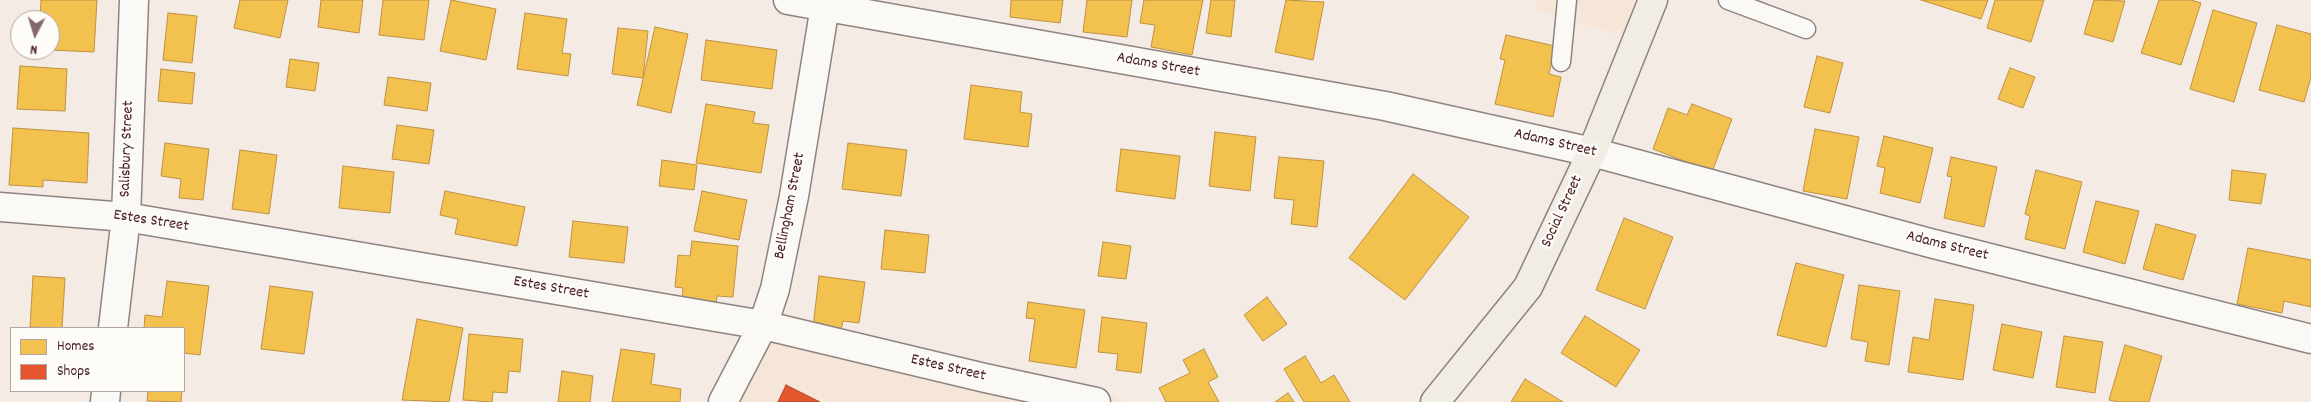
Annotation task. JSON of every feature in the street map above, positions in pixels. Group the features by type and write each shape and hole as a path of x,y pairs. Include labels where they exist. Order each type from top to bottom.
{"main road":[{"name":"Social Street","path":"1435,402 1528,287 1592,152 1653,0"}],"street":[{"name":"Salisbury Street","path":"113,327 126,217 134,0"},
{"name":"Adams Street","path":"788,0 826,4 1385,106 1592,152 1930,244 2311,340"},
{"name":"Bellingham Street","path":"723,402 763,325 774,290 794,196 826,4"},
{"name":"Estes Street","path":"0,207 126,217 763,325 985,378 1096,402"}],"lane":[{"path":"1561,62 1567,0"},
{"path":"1728,0 1806,29"}],"shaded area":[{"path":"1536,0 1644,0 1629,37 1538,11"},
{"path":"806,335 1114,395 1123,402 733,402 760,337"}],"building: Homes":[{"path":"41,0 97,0 94,52 60,50 60,10 40,10"},
{"path":"240,0 288,0 280,38 234,28"},
{"path":"321,0 363,0 359,33 318,27"},
{"path":"383,0 429,0 424,40 379,35"},
{"path":"451,0 496,9 486,60 440,51"},
{"path":"1011,0 1063,0 1060,23 1010,17"},
{"path":"1087,0 1132,0 1127,37 1083,32"},
{"path":"1144,0 1203,0 1192,55 1151,47 1155,25 1140,23"},
{"path":"1211,0 1235,0 1231,37 1206,33"},
{"path":"1286,0 1324,2 1313,60 1275,52"},
{"path":"1921,0 1988,0 1981,19"},
{"path":"1995,0 2044,0 2031,42 1987,28"},
{"path":"2094,0 2125,1 2113,42 2084,34"},
{"path":"2159,0 2191,0 2201,3 2181,65 2141,53"},
{"path":"2213,10 2257,23 2234,102 2190,89"},
{"path":"168,13 197,16 192,63 163,60"},
{"path":"525,13 567,19 562,53 571,54 568,76 517,69"},
{"path":"2277,25 2311,34 2311,77 2304,102 2259,90"},
{"path":"655,27 688,34 671,113 637,105"},
{"path":"618,28 648,31 643,78 612,74"},
{"path":"1506,35 1555,46 1549,74 1561,77 1553,117 1495,104 1505,60 1500,59"},
{"path":"706,40 777,50 772,89 701,80"},
{"path":"1817,56 1843,63 1830,113 1804,107"},
{"path":"290,59 319,63 315,91 286,87"},
{"path":"20,66 67,69 65,111 17,109"},
{"path":"2010,68 2035,77 2023,108 1998,99"},
{"path":"161,69 195,73 192,104 158,101"},
{"path":"388,77 431,83 427,111 384,105"},
{"path":"971,85 1022,92 1020,112 1032,114 1028,147 964,139"},
{"path":"706,104 755,112 753,123 769,125 761,173 696,163"},
{"path":"1692,104 1732,119 1712,172 1653,149 1668,108 1687,115"},
{"path":"397,125 434,130 429,164 392,159"},
{"path":"13,128 89,133 87,183 43,180 43,187 9,185"},
{"path":"1815,129 1859,137 1847,199 1803,191"},
{"path":"1215,132 1256,137 1250,191 1209,186"},
{"path":"1884,136 1933,148 1920,203 1880,193 1885,168 1877,166"},
{"path":"165,143 209,149 203,200 179,198 181,179 161,176"},
{"path":"848,143 907,150 901,196 842,189"},
{"path":"1121,149 1180,156 1175,199 1116,191"},
{"path":"240,150 277,155 269,214 232,209"},
{"path":"1279,157 1324,161 1317,227 1291,224 1294,200 1274,198"},
{"path":"1951,157 1997,167 1984,227 1944,218 1952,177 1947,176"},
{"path":"662,160 697,165 694,190 659,186"},
{"path":"343,166 394,172 390,213 339,208"},
{"path":"2036,170 2082,182 2065,249 2025,239 2030,216 2025,214"},
{"path":"2232,170 2266,174 2261,204 2229,200"},
{"path":"1413,174 1469,217 1405,300 1349,258"},
{"path":"445,191 525,207 517,246 455,234 458,219 440,215"},
{"path":"702,191 747,200 739,240 694,231"},
{"path":"2096,201 2139,211 2125,264 2083,252"},
{"path":"1624,218 1673,237 1645,309 1596,290"},
{"path":"573,221 628,227 624,263 569,257"},
{"path":"2156,224 2196,235 2183,280 2143,269"},
{"path":"885,230 929,235 925,273 881,269"},
{"path":"692,241 738,246 733,297 717,296 716,305 682,302 683,288 675,287 678,255 690,256"},
{"path":"1103,242 1131,246 1126,279 1098,276"},
{"path":"2248,248 2311,260 2311,307 2284,301 2282,313 2237,304"},
{"path":"1796,263 1844,275 1826,347 1777,335"},
{"path":"33,276 65,278 62,327 30,327"},
{"path":"819,276 865,282 859,323 843,321 841,330 813,327"},
{"path":"167,281 209,286 200,355 185,353 185,327 144,327 145,315 162,317"},
{"path":"1859,285 1900,291 1889,365 1865,361 1868,342 1851,339"},
{"path":"270,286 313,292 304,354 261,349"},
{"path":"1267,297 1287,324 1263,341 1244,315"},
{"path":"1935,299 1974,305 1963,380 1908,372 1913,337 1929,340"},
{"path":"1028,302 1085,310 1076,368 1029,361 1035,319 1026,318"},
{"path":"1585,316 1640,350 1616,387 1561,353"},
{"path":"1102,317 1147,323 1141,373 1116,370 1118,354 1098,352"},
{"path":"417,319 463,328 449,402 402,400"},
{"path":"2002,324 2042,332 2033,378 1993,370"},
{"path":"469,334 523,339 520,372 509,371 507,393 493,392 492,402 463,400"},
{"path":"2064,336 2103,342 2095,393 2056,387"},
{"path":"2125,345 2162,356 2149,402 2118,402 2109,400"},
{"path":"621,349 655,354 651,384 681,389 680,402 612,402"},
{"path":"1204,349 1218,377 1208,382 1219,402 1166,402 1159,388 1190,373 1183,360"},
{"path":"1305,356 1321,383 1334,375 1350,402 1304,402 1284,369"},
{"path":"562,371 593,376 590,402 558,402"},
{"path":"1525,379 1563,402 1511,402"},
{"path":"148,392 182,392 181,402 147,401"},
{"path":"1288,393 1294,402 1275,402"}],"building: Shops":[{"path":"786,385 820,402 778,402"}]}
